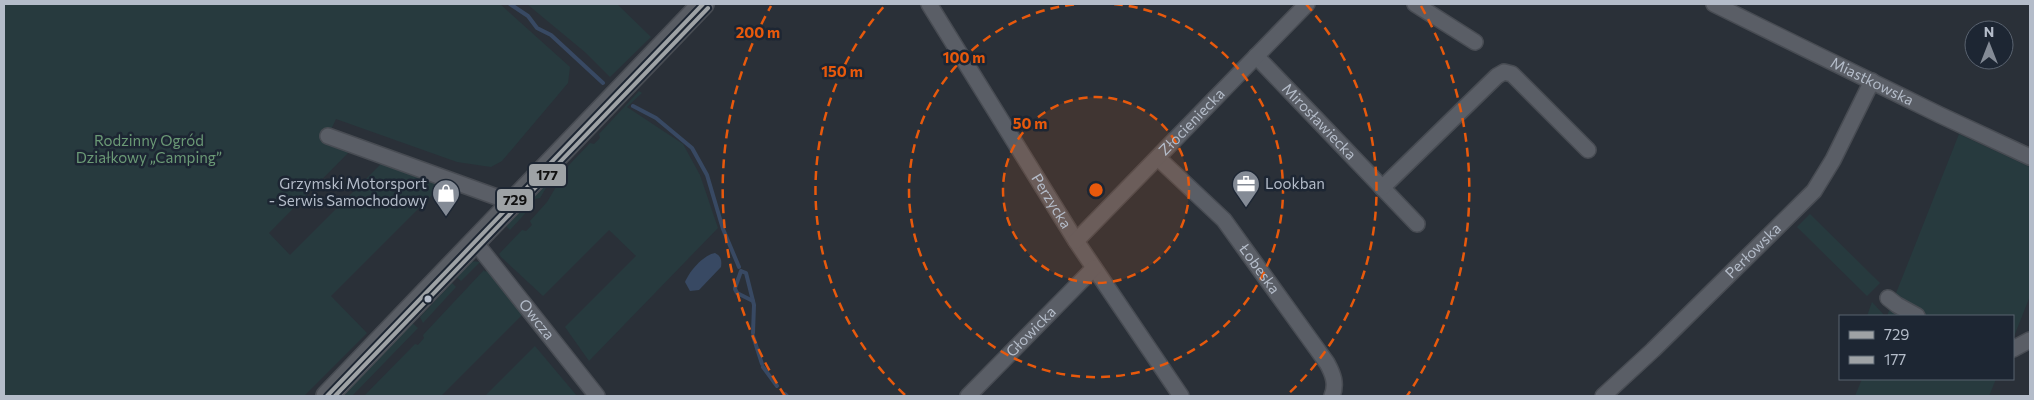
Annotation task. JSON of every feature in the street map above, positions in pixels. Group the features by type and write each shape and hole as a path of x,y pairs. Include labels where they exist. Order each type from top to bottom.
{"street":[{"path":"327,396 702,4"},
{"name":"Perzycka","path":"929,4 1076,240 1181,396"},
{"name":"Złocieniecka","path":"1076,240 1307,4"},
{"path":"1415,4 1475,42"},
{"name":"Miastkowska","path":"1714,4 2030,157"},
{"name":"Mirosławiecka","path":"1256,56 1417,224"},
{"path":"1382,188 1497,76 1504,72 1512,74 1588,150"},
{"name":"Perłowska","path":"1603,396 1653,350 1814,190 1833,160 1872,81"},
{"path":"328,136 505,200 511,204"},
{"name":"Łobeska","path":"1158,158 1224,220 1327,363 1334,378 1332,396"},
{"name":"Owcza","path":"475,242 597,396"},
{"name":"Głowicka","path":"968,396 1094,268"},
{"path":"1888,298 1897,306 1915,315"},
{"path":"2014,348 2030,340"}],"green space":[{"name":"Rodzinny Ogród Działkowy „Camping”","path":"4,4 500,4 570,67 568,83 502,161 491,167 457,162 336,119 326,140 352,149 269,233 290,255 384,161 444,183 331,296 367,333 304,396 4,396"},
{"path":"527,4 617,4 651,37 610,77 586,53"},
{"path":"639,91 642,93 627,107 683,144 700,175 718,228 589,361 565,327 636,256 609,230 543,296 499,254 522,230 526,231 532,225 530,221 547,202 569,165 590,143 594,144 600,138 599,134"},
{"path":"1959,134 2030,167 2030,296 2014,336 2014,315 1887,315"},
{"path":"559,166 540,198 535,199 532,196"},
{"path":"529,199 533,203 532,206 510,230 502,222"},
{"path":"1810,214 1880,283 1867,296 1797,227"},
{"path":"471,261 480,262 461,281 453,274"},
{"path":"489,268 524,313 441,396 364,396 415,344 418,345 424,338 423,335 484,270 485,272"},
{"path":"452,283 456,287 423,323 420,317"},
{"path":"1872,302 1884,315 1867,315"},
{"path":"409,320 418,328 352,396 335,396"},
{"path":"535,346 577,396 485,396"},
{"path":"1862,380 1996,380 1989,396 1855,396"}],"water":[{"path":"715,253 721,258 721,267 699,290 690,291 685,282 690,274 701,260"}],"waterway":[{"path":"510,4 528,16 537,28 551,35 603,83"},
{"path":"633,106 656,118 692,148 707,175 723,229 739,267"},
{"path":"735,288 741,271 746,273 754,305 753,333"},
{"path":"735,289 737,293 753,301"},
{"path":"753,336 762,364"},
{"path":"763,367 777,386"}],"transit line":[{"name":"729","path":"327,396 703,4"},
{"name":"177","path":"335,396 708,8"}],"place":[{"name":"Lookban","path":"1246,208"},
{"name":"Grzymski Motorsport - Serwis Samochodowy","path":"446,217"}]}
